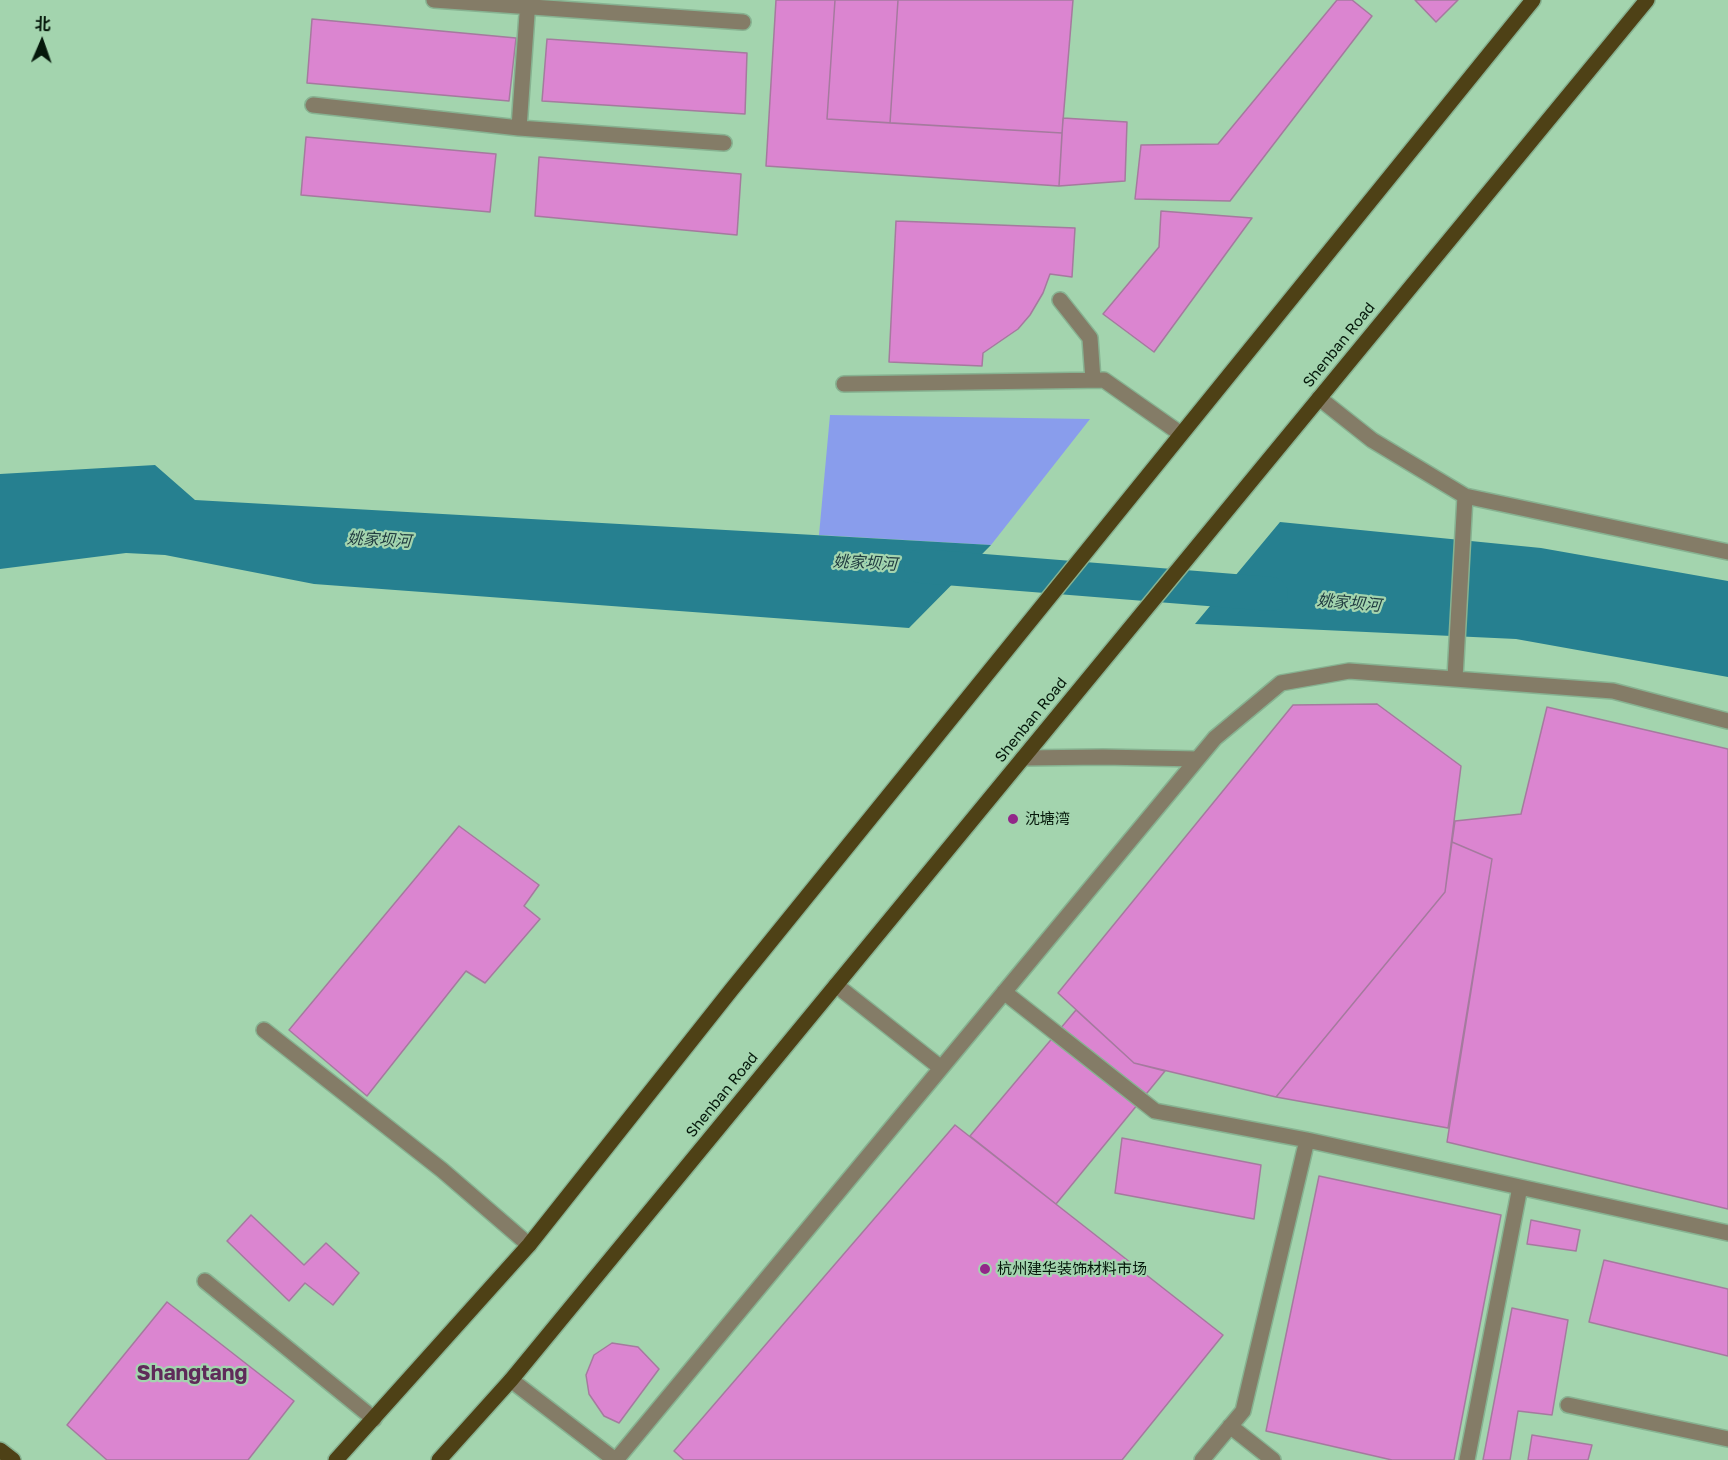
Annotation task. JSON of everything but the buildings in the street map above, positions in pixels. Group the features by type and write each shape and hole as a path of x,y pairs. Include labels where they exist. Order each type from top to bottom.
{"main road":[{"path":"336,1460 529,1245 732,989 1533,0"},
{"name":"Shenban Road","path":"439,1460 511,1380 1647,0"},
{"path":"0,1450 13,1460"}],"street":[{"path":"434,0 528,3 742,22"},
{"path":"519,128 528,3"},
{"path":"313,105 519,128 724,143"},
{"path":"1060,300 1090,338 1093,380"},
{"path":"844,384 1104,380 1181,434"},
{"path":"1319,398 1372,440 1465,496 1728,552"},
{"path":"1455,678 1465,496"},
{"path":"511,1380 615,1460 1215,738 1281,683 1349,671 1613,691 1728,721"},
{"path":"1023,758 1103,756 1197,759"},
{"path":"836,985 941,1068"},
{"path":"1004,992 1155,1111 1307,1140 1728,1233"},
{"path":"264,1030 442,1170 529,1245"},
{"path":"1202,1460 1243,1411 1307,1140"},
{"path":"1467,1460 1520,1187"},
{"path":"205,1281 374,1419"},
{"path":"1568,1405 1728,1439"},
{"path":"1230,1426 1273,1460"}],"shaded area":[{"path":"830,415 1090,419 991,545 819,535"}],"water":[{"path":"155,465 195,500 991,545 909,628 314,584 165,555 126,553 0,569 0,474"},
{"path":"1280,522 1541,548 1728,581 1728,677 1516,639 1195,624"}],"waterway":[{"name":"姚家坝河","path":"921,566 1271,594"}],"place":[{"name":"沈塘湾","path":"1013,819"},
{"name":"杭州建华装饰材料市场","path":"985,1269"}],"district":[{"name":"Shangtang","path":"192,1373"}]}
